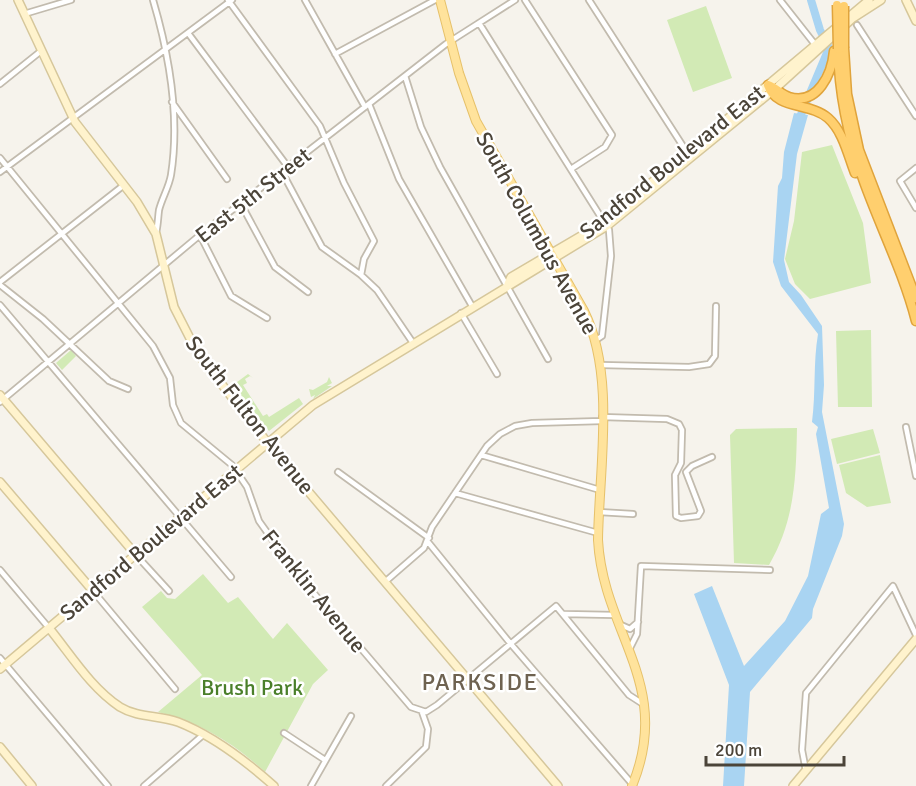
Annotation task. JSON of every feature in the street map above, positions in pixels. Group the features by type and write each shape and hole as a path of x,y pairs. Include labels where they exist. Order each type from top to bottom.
{"highway":[{"path":"790,100 807,96 821,87 830,71 836,43 840,3"},
{"path":"836,43 842,99 851,141 866,186 896,257 916,321"},
{"path":"836,43 859,150 916,298"},
{"path":"772,88 790,100 828,118 838,130 862,191 896,257"}],"main road":[{"name":"South Columbus Avenue","path":"440,0 476,121 584,310 596,340 601,365 602,419 598,533 600,564 646,705 645,740 632,785"}],"street":[{"name":"South Fulton Avenue","path":"18,0 73,117 124,185 156,234 174,307 188,337 269,443 558,786"},
{"path":"24,14 70,0"},
{"path":"153,0 165,51 172,102 171,176 159,211 156,234"},
{"path":"305,0 334,54 367,106 404,189 472,306"},
{"path":"334,54 435,0"},
{"name":"East 5th Street","path":"1,399 200,235 451,40 515,0"},
{"path":"525,0 612,135 605,147 571,169"},
{"path":"589,0 688,155"},
{"path":"780,0 818,47"},
{"path":"836,43 869,0"},
{"path":"836,43 853,18 880,0"},
{"path":"906,0 916,21"},
{"path":"0,172 230,1 306,105 326,138 344,183 374,241 364,260 361,275"},
{"path":"479,23 606,223 611,237 611,256 602,336 596,340"},
{"path":"857,25 916,116"},
{"path":"188,33 288,167"},
{"name":"Sandford Boulevard East","path":"3,667 313,405 508,284 511,277 553,257 606,223 772,88 818,47 836,43"},
{"path":"0,84 41,51"},
{"path":"405,76 421,127 440,167 508,284 548,359"},
{"path":"172,102 227,179"},
{"name":"Franklin Avenue","path":"0,158 165,364 170,378 173,405 181,423 236,471 247,487 259,521 309,591 411,707 422,712"},
{"path":"916,168 901,180 900,184 916,208"},
{"path":"282,172 322,247 361,275 376,290 413,343"},
{"path":"124,185 0,284 43,319 68,345 109,381 128,388"},
{"path":"241,204 272,262 282,274 308,292"},
{"path":"200,235 231,296 267,318"},
{"path":"0,305 231,577"},
{"path":"601,365 689,367 709,364 715,356 716,306"},
{"path":"461,313 497,374"},
{"path":"1,399 169,591"},
{"path":"386,581 429,540 432,527 481,455 500,434 520,424 602,419 667,418 674,420 682,430 681,463 675,475 676,516 681,518 698,516 700,504 686,472 692,466 712,457"},
{"path":"906,427 916,476"},
{"path":"481,455 600,490"},
{"path":"338,472 429,540 510,643 632,785"},
{"path":"0,482 175,689"},
{"path":"456,493 598,533"},
{"path":"599,512 633,514"},
{"path":"629,650 636,642 641,566 770,570"},
{"path":"0,570 95,685 121,708 136,714 176,721 248,762 274,786"},
{"path":"793,786 806,771 916,637 892,586 806,693 802,750 806,771"},
{"path":"386,786 426,747 428,729 422,712 437,705 556,606 629,695 646,705"},
{"path":"564,614 617,615"},
{"path":"620,624 630,629 638,622"},
{"path":"0,658 3,667 108,786"},
{"path":"311,786 351,716"},
{"path":"284,733 325,760"},
{"path":"144,786 203,735"},
{"path":"0,747 33,786"}],"green space":[{"path":"706,6 732,78 693,92 667,20"},
{"path":"832,145 863,223 871,283 810,299 795,284 785,259 794,221 802,152"},
{"path":"871,330 872,407 838,407 836,331"},
{"path":"71,350 76,356 62,370 56,363"},
{"path":"248,374 253,378 250,376 245,379 247,383 243,385 263,416 267,414 269,417 299,398 303,404 269,431 233,385"},
{"path":"329,377 332,383 327,386 332,386 313,399 315,395 311,397 309,389 313,390 327,382"},
{"path":"797,428 795,481 789,515 778,548 769,565 734,563 730,435 736,429"},
{"path":"873,429 880,453 837,464 831,439"},
{"path":"880,455 891,503 867,507 846,493 839,465"},
{"name":"Brush Park","path":"203,574 228,603 238,597 273,639 287,623 328,670 313,684 265,772 241,752 215,735 188,722 158,712 202,675 142,607 161,591 167,598 175,599"}],"water":[{"path":"794,113 808,115 797,154 784,260 789,282 801,295 822,326 824,385 822,412 844,524 842,536 813,609 812,618 750,692 744,786 723,786 729,685 694,594 712,586 744,666 785,621 808,576 821,514 829,508 816,434 818,427 812,422 818,334 781,286 773,262 778,186 782,178 784,152"}],"waterway":[{"path":"797,124 829,48 820,30 811,0"}],"district":[{"name":"PARKSIDE","path":"480,682"}]}
